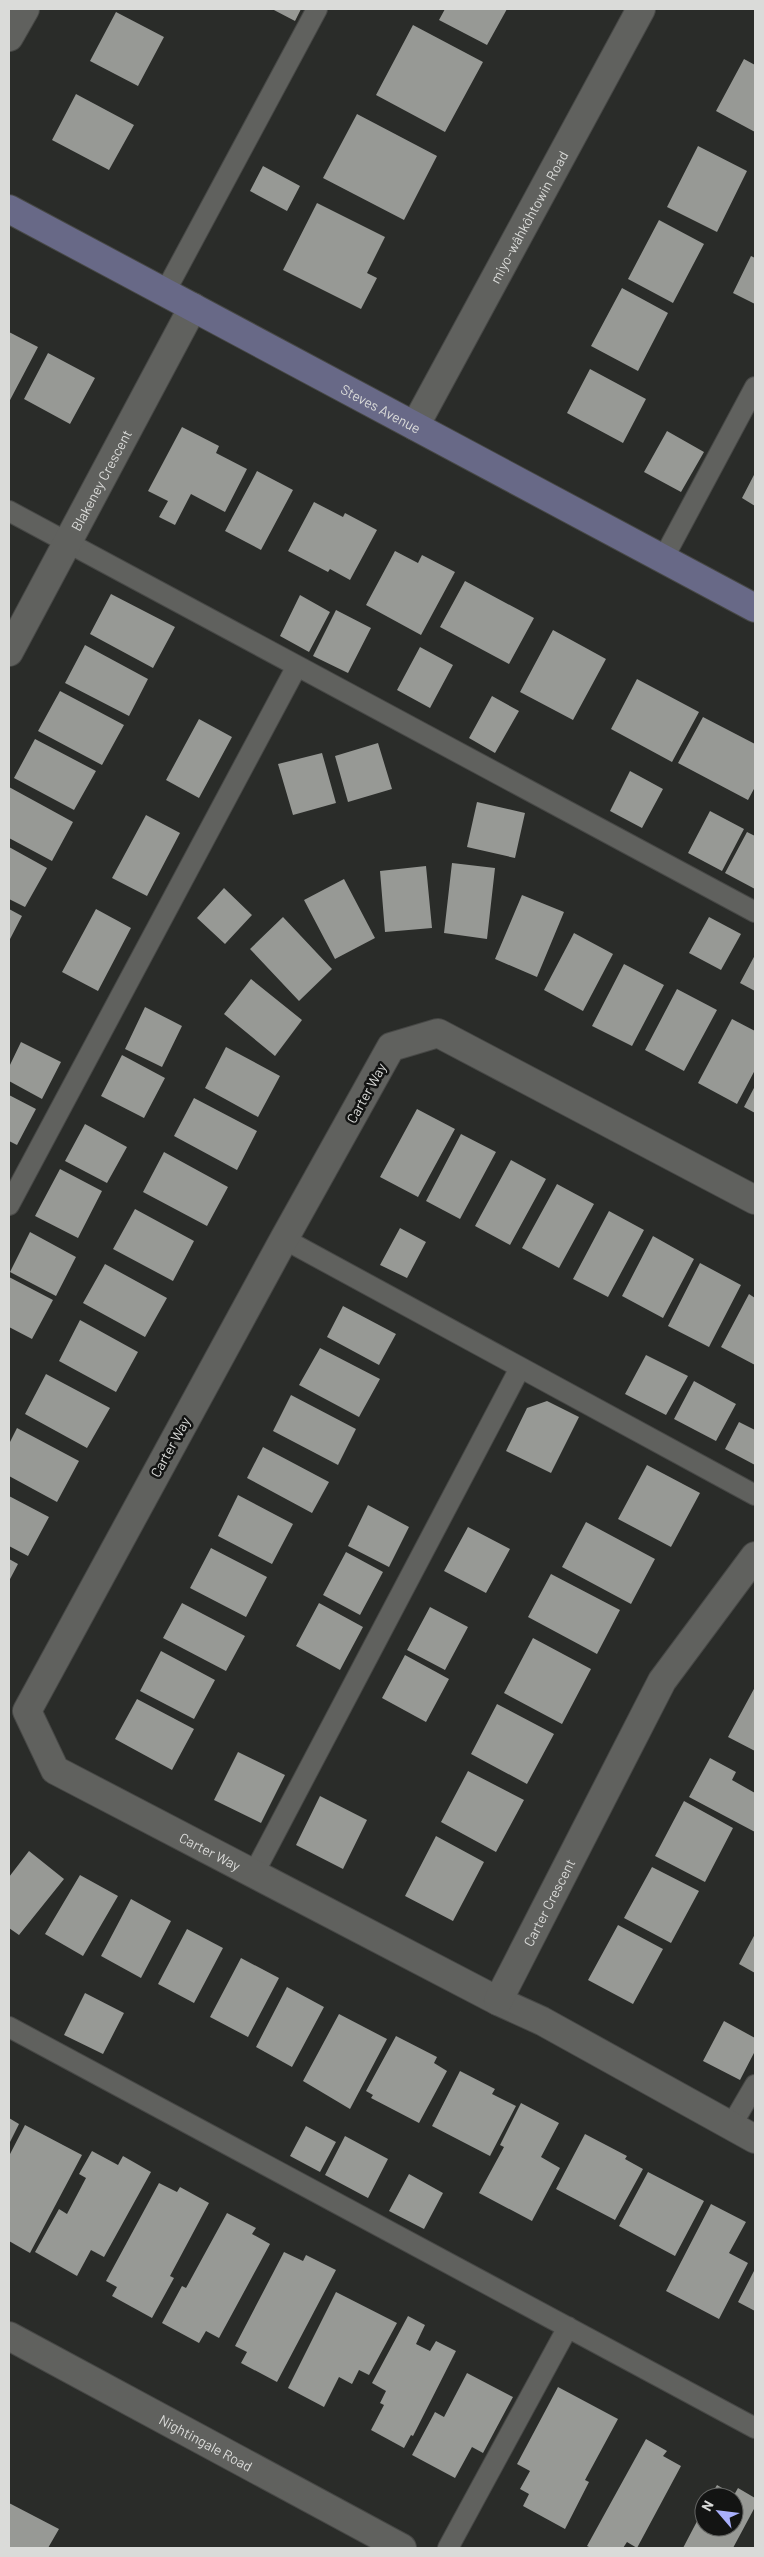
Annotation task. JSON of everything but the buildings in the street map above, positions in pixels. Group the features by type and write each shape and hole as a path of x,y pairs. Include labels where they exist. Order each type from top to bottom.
{"street":[{"path":"9,37 24,9"},
{"name":"miyo-wâhkôhtowin Road","path":"414,426 641,9"},
{"name":"Steves Avenue","path":"9,209 755,608"},
{"name":"Blakeney Crescent","path":"9,652 193,307"},
{"name":"Carter Way","path":"498,2001 55,1770 27,1710 391,1047 438,1033 755,1200"},
{"name":"Carter Crescent","path":"498,2001 662,1681 755,1556"},
{"path":"498,2001 542,2021 755,2139"},
{"name":"Nightingale Road","path":"9,2336 402,2548"}],"lane":[{"path":"165,292 317,9"},
{"path":"664,559 755,387"},
{"path":"9,510 755,912"},
{"path":"9,1205 263,726 297,666"},
{"path":"284,1239 755,1495"},
{"path":"254,1873 520,1368"},
{"path":"9,2027 755,2428"},
{"path":"732,2126 755,2084"},
{"path":"448,2548 568,2328"}]}
